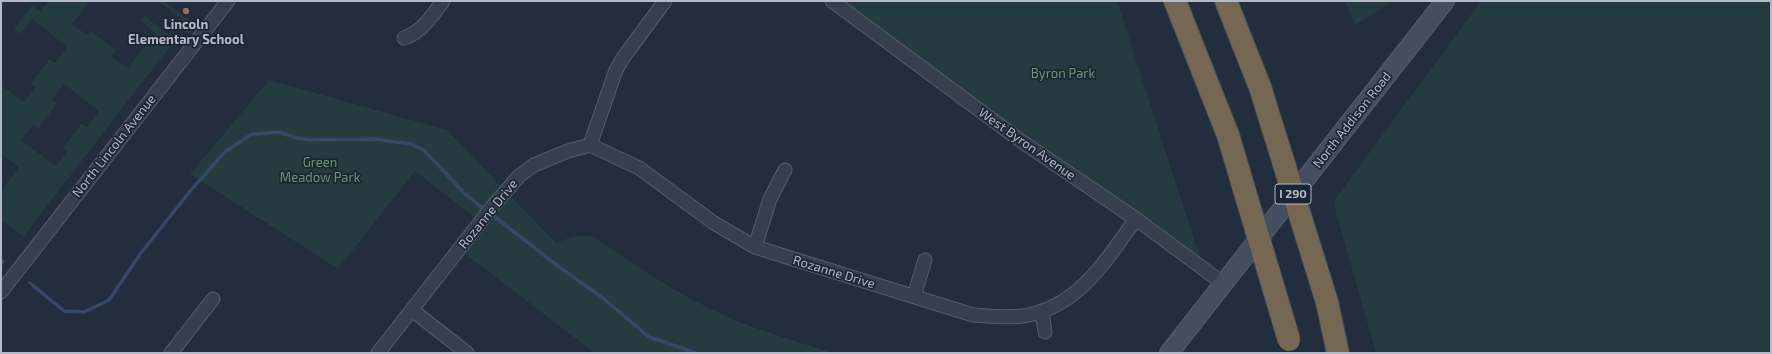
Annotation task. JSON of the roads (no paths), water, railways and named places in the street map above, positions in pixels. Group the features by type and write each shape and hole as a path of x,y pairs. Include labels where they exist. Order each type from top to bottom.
{"highway":[{"path":"1175,1 1228,135 1290,347"},
{"name":"I 290","path":"1226,1 1260,87 1326,302 1338,353"}],"street":[{"name":"North Lincoln Avenue","path":"1,292 228,1"},
{"path":"404,38 412,36 418,31 443,1"},
{"path":"590,145 616,70 623,58 665,1"},
{"name":"West Byron Avenue","path":"832,1 1021,141 1136,219 1224,284"},
{"name":"North Addison Road","path":"1169,353 1445,1"},
{"name":"Rozanne Drive","path":"378,353 488,212 519,176 534,165 568,151 590,145 638,168 714,223 755,247 973,315 999,317 1022,316 1042,312 1067,300 1084,286 1100,269 1136,219"},
{"path":"755,247 770,199 785,170"},
{"path":"914,296 925,260"},
{"path":"171,353 213,299"},
{"path":"412,310 467,353"},
{"path":"1042,312 1046,332"}],"waterway":[{"path":"30,283 64,311 84,312 109,300 141,253 191,190 226,151 252,134 280,132 293,137 308,140 374,139 411,144 424,150 464,193 485,210"},
{"path":"490,213 559,267 603,298 649,337 696,353"}],"place":[{"name":"Lincoln Elementary School","path":"186,11"}],"park label":[{"name":"Byron Park","path":"1063,74"},
{"name":"Green Meadow Park","path":"320,170"}]}
